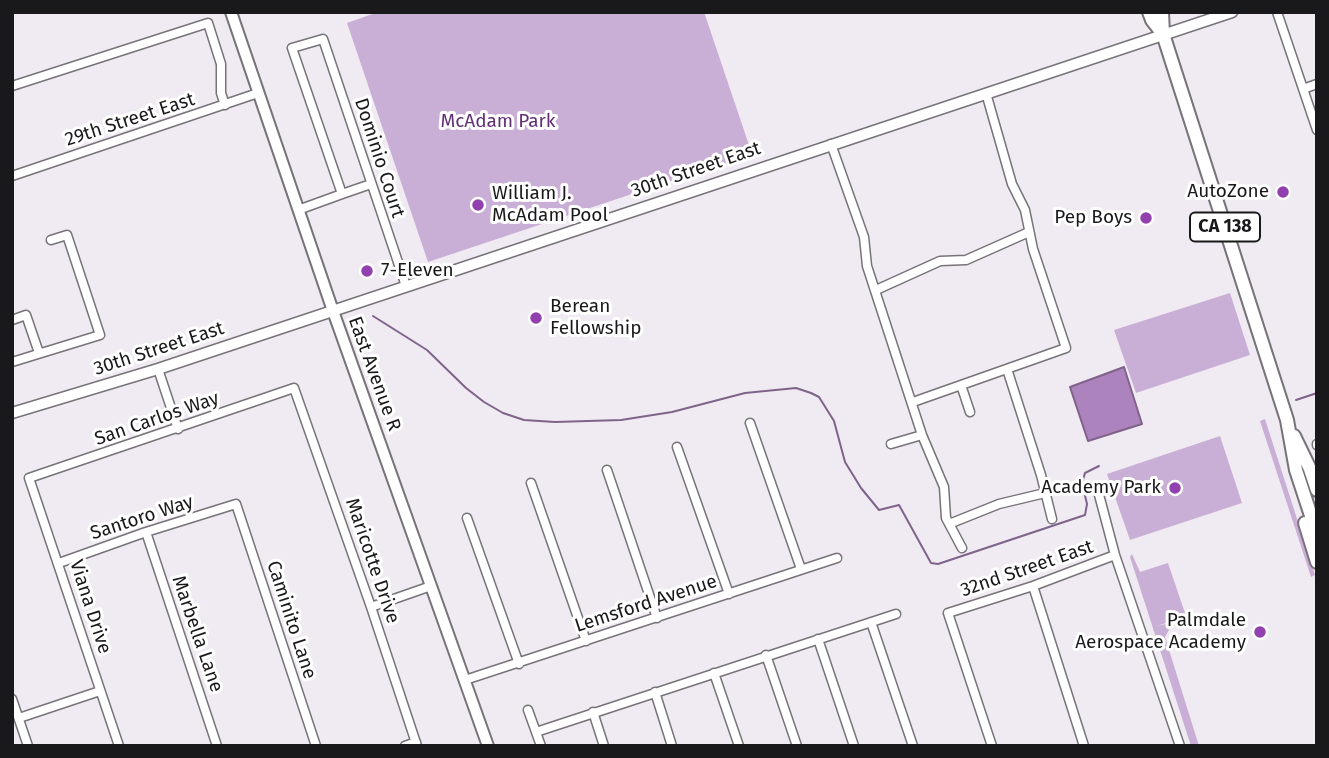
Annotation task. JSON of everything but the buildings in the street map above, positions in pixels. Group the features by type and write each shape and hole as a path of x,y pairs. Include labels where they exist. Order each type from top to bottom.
{"highway":[{"name":"CA 138","path":"1149,12 1163,34"},
{"name":"CA 138","path":"1162,12 1163,34 1287,420 1317,490"},
{"path":"1287,420 1298,475 1317,534"},
{"path":"1298,475 1299,507 1317,562"}],"main road":[{"name":"East Avenue R","path":"231,12 333,311 488,746"}],"street":[{"name":"30th Street East","path":"12,413 158,369 1231,12"},
{"path":"1277,12 1317,130"},
{"path":"12,86 208,23 221,64 221,93 225,105"},
{"name":"Dominio Court","path":"342,194 292,48 323,39 405,286"},
{"path":"1303,89 1317,84"},
{"name":"29th Street East","path":"12,176 258,93"},
{"path":"913,402 1066,348 1024,210 1012,184 986,93"},
{"path":"831,144 864,237 867,266 922,435 944,487 946,518 962,548"},
{"path":"298,210 371,184"},
{"path":"876,290 940,261 966,260 1029,232"},
{"path":"12,362 100,335 67,235 51,240"},
{"path":"12,320 26,315 39,353"},
{"path":"158,369 178,429"},
{"path":"1007,369 1052,519"},
{"path":"961,385 970,412"},
{"name":"San Carlos Way","path":"29,478 294,388"},
{"name":"Maricotte Drive","path":"294,388 372,607 416,744"},
{"path":"750,423 801,569"},
{"path":"891,444 922,435"},
{"path":"677,447 729,594"},
{"path":"607,470 657,618"},
{"name":"Viana Drive","path":"29,478 119,746"},
{"path":"531,483 586,641"},
{"path":"1098,491 1115,555 1180,746"},
{"path":"950,524 999,504 1045,493"},
{"name":"Santoro Way","path":"59,563 236,504"},
{"name":"Caminito Lane","path":"236,504 316,746"},
{"path":"467,518 519,664"},
{"name":"Marbella Lane","path":"146,532 217,746"},
{"name":"32nd Street East","path":"992,746 948,613 1033,586 1115,555"},
{"name":"Lemsford Avenue","path":"465,680 836,558"},
{"path":"372,607 431,586"},
{"path":"1033,586 1084,746"},
{"path":"536,732 896,614"},
{"path":"871,622 913,746"},
{"path":"818,639 854,746"},
{"path":"766,655 797,746"},
{"path":"714,673 739,746"},
{"path":"19,718 100,691"},
{"path":"655,692 672,746"},
{"path":"12,699 28,746"},
{"path":"528,710 541,746"},
{"path":"593,712 604,746"},
{"path":"405,746 416,744"}],"green space":[{"name":"McAdam Park","path":"378,12 704,12 752,154 428,262 347,23"},
{"path":"1230,293 1250,355 1136,393 1114,330"},
{"path":"1265,419 1315,575 1311,577 1260,421"},
{"name":"Academy Park","path":"1220,436 1242,503 1130,540 1107,474"},
{"path":"1132,554 1140,572 1168,563 1186,616 1157,626 1166,624 1169,630 1165,637 1199,746 1191,746 1130,557"}],"shaded area":[{"path":"1124,367 1142,424 1088,441 1070,387"}],"waterway":[{"path":"373,316 427,350 484,402 503,413 524,420 621,420 672,412 745,393 796,388 811,393 819,397 834,421 845,462 861,488 879,510 899,505 931,563 938,564 1085,515 1087,504 1082,483 1085,473 1099,466"},
{"path":"1296,400 1317,393"}],"place":[{"name":"AutoZone","path":"1283,192"},
{"name":"William J. McAdam Pool","path":"478,205"},
{"name":"Pep Boys","path":"1146,218"},
{"name":"7-Eleven","path":"367,271"},
{"name":"Berean Fellowship","path":"536,318"},
{"name":"Academy Park","path":"1175,488"},
{"name":"Palmdale Aerospace Academy","path":"1260,632"}]}
